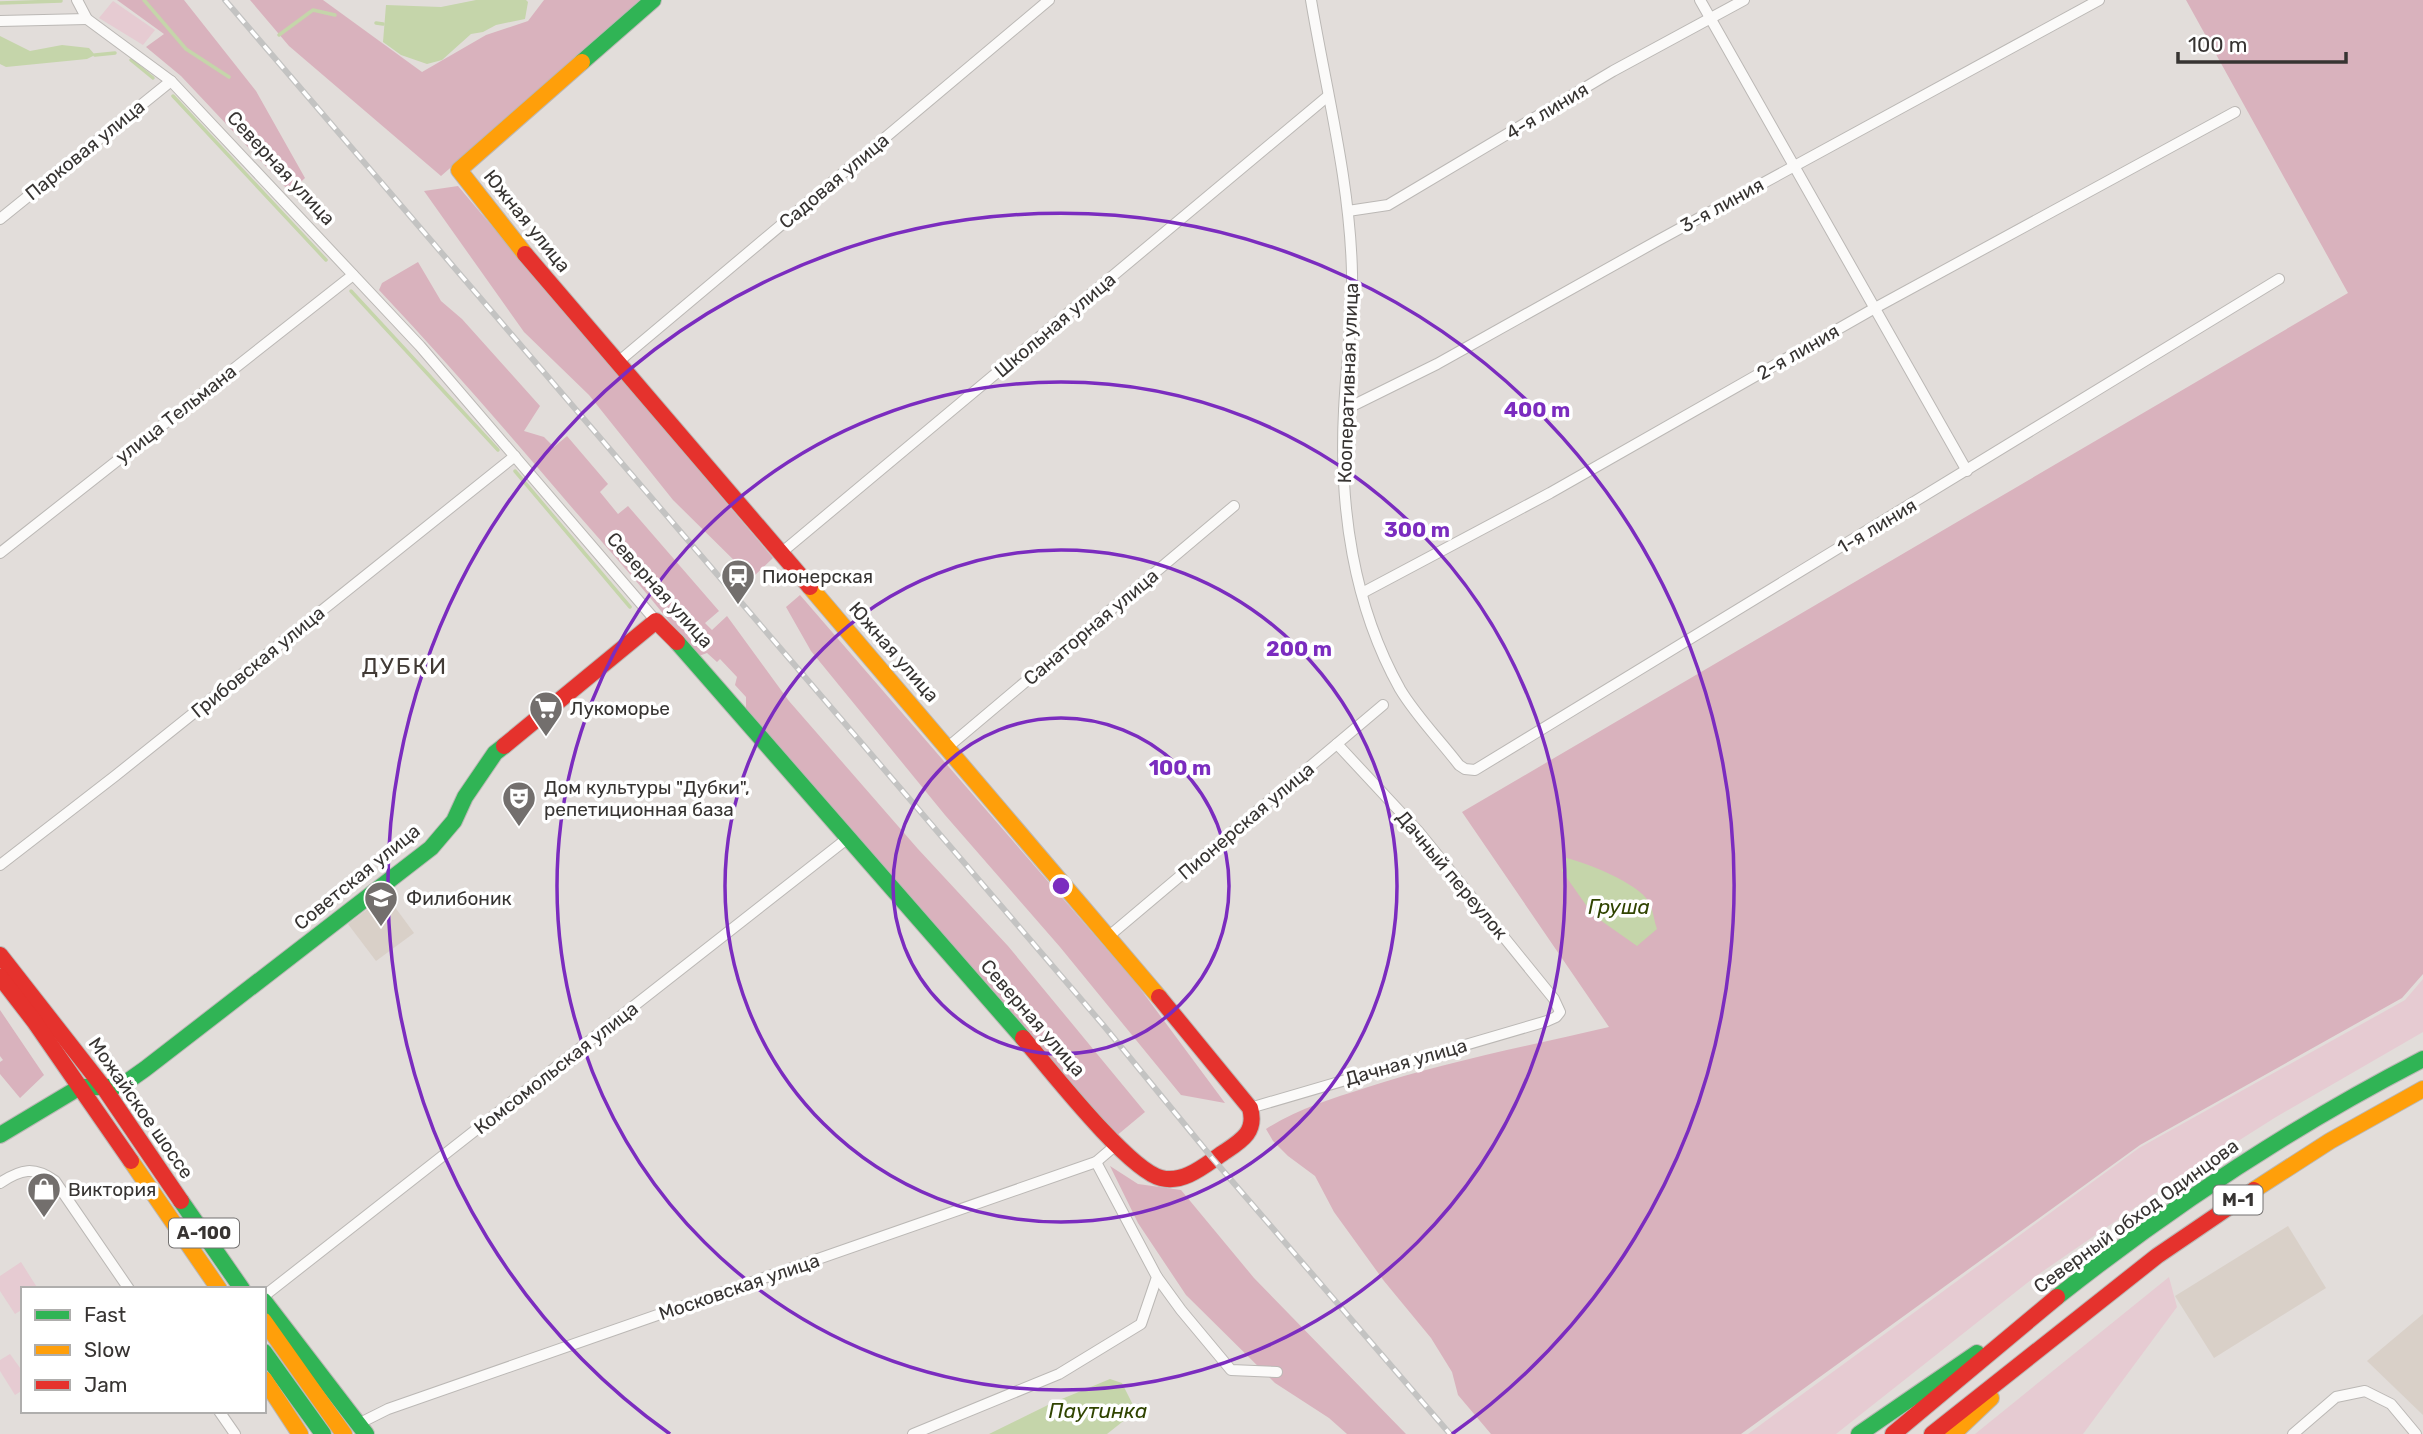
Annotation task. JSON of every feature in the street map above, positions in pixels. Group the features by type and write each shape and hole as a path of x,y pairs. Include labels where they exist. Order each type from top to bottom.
{"main road":[{"name":"Южная улица","path":"653,0 459,170 529,258 1109,936 1250,1108"},
{"name":"Северная улица","path":"656,621 684,649 1116,1145 1147,1173 1163,1179 1191,1175 1250,1131 1253,1118 1250,1108"},
{"name":"Советская улица","path":"112,1087 431,848 454,821 465,797 495,753 656,621"},
{"name":"Можайское шоссе","path":"0,955 112,1087 121,1114 241,1287"},
{"name":"Можайское шоссе","path":"0,977 80,1087 218,1287"},
{"name":"Северный обход Одинцова","path":"1892,1434 2046,1306 2140,1234 2210,1185 2317,1117 2423,1059"},
{"path":"58,1100 65,1091 66,1068"},
{"path":"0,1135 80,1087 112,1087"},
{"name":"М-1","path":"1932,1434 2157,1256 2330,1141 2423,1089"},
{"path":"58,1100 79,1101 113,1137"},
{"path":"166,1177 253,1287"},
{"path":"146,1185 207,1287"},
{"path":"266,1301 362,1429"},
{"path":"1859,1434 2046,1306"},
{"path":"266,1324 344,1434"},
{"path":"1953,1434 2065,1329"},
{"path":"266,1355 323,1434"},
{"path":"266,1383 300,1434"}],"street":[{"name":"Северная улица","path":"78,0 87,19 171,81 420,346 656,621"},
{"name":"Садовая улица","path":"618,362 1049,0"},
{"name":"Кооперативная улица","path":"1311,0 1348,211 1352,321 1344,410 1343,466 1347,523 1362,593 1384,657 1402,691 1459,765 1475,770"},
{"path":"1700,0 1967,471"},
{"name":"4-я линия","path":"1348,211 1388,205 1614,71 1744,0"},
{"name":"3-я линия","path":"1344,410 1437,364 1794,165 2099,0"},
{"path":"0,21 87,19"},
{"name":"Парковая улица","path":"0,219 171,81"},
{"name":"Школьная улица","path":"781,553 1328,96"},
{"name":"2-я линия","path":"1362,593 1550,493 1875,308 2235,112"},
{"name":"улица Тельмана","path":"0,553 353,275"},
{"name":"1-я линия","path":"1475,770 2279,279"},
{"name":"Грибовская улица","path":"0,865 515,456"},
{"name":"Санаторная улица","path":"948,747 1234,506"},
{"name":"Пионерская улица","path":"1109,936 1382,705"},
{"name":"Дачный переулок","path":"1338,744 1418,831 1554,999 1560,1012"},
{"name":"Комсомольская улица","path":"266,1296 848,838"},
{"name":"Дачная улица","path":"1250,1108 1547,1021 1560,1012"},
{"name":"Московская улица","path":"362,1429 388,1409 1096,1162 1116,1145"},
{"path":"1096,1162 1157,1278 1231,1370 1278,1372"},
{"path":"0,1182 30,1170 42,1172 55,1181 128,1287"},
{"path":"913,1434 1059,1374 1141,1324 1157,1278"},
{"path":"2294,1434 2336,1397 2365,1391 2391,1404 2416,1434"},
{"path":"220,1413 235,1434"}],"shaded area":[{"path":"117,0 184,0 256,91 305,178 290,192 181,76 146,47 164,34"},
{"path":"250,0 323,0 422,72 486,35 528,21 544,0 643,0 441,176 289,46"},
{"path":"2186,0 2423,0 2423,974 2402,998 2140,1145 1741,1434 1491,1434 1458,1395 1452,1372 1431,1338 1384,1281 1334,1212 1315,1176 1288,1156 1273,1141 1266,1129 1314,1105 1425,1070 1609,1027 1462,812 2348,293"},
{"path":"113,1 155,30 143,45 99,18"},
{"path":"458,186 773,558 752,578 673,500 589,395 524,332 424,191"},
{"path":"418,262 441,301 462,319 540,406 524,431 544,437 554,447 567,436 608,484 600,492 618,514 628,506 719,611 705,623 712,630 727,616 789,701 918,849 1008,946 1145,1112 1115,1137 746,711 746,697 735,685 737,677 720,659 717,662 707,653 696,657 621,564 379,290 382,283"},
{"path":"800,595 1136,983 1225,1103 1181,1095 1060,947 945,815 811,651 786,607"},
{"name":"Филибоник","path":"386,895 414,933 376,961 348,924"},
{"path":"2423,979 2423,1032 2276,1117 2159,1191 2036,1276 1836,1434 1748,1434 2139,1148 2405,1000"},
{"path":"0,1010 44,1075 20,1098 0,1074 0,1062 3,1060 0,1056"},
{"path":"1110,1166 1138,1184 1181,1190 1254,1278 1406,1434 1347,1434 1329,1418 1275,1383 1186,1295 1138,1223"},
{"path":"2288,1226 2326,1288 2214,1358 2175,1296"},
{"path":"21,1262 37,1287 21,1287 21,1310 15,1314 0,1291 0,1276"},
{"path":"2169,1277 2177,1307 2083,1434 1975,1434"},
{"path":"2423,1314 2423,1415 2367,1361"},
{"path":"10,1354 21,1369 21,1391 15,1395 0,1371 0,1360"}],"water":[{"path":"476,0 526,0 528,2 525,19 471,34 442,60 427,64 401,55 383,42 386,5 441,7"},
{"path":"0,36 30,51 62,45 89,48 95,55 87,59 6,67 0,64"},
{"name":"Груша","path":"1566,858 1599,869 1643,895 1652,908 1657,929 1637,946 1593,915 1562,871"},
{"name":"Паутинка","path":"1110,1379 1122,1383 1136,1411 1107,1434 989,1434 1052,1403"}],"waterway":[{"path":"144,0 186,49 229,77"},
{"path":"0,3 61,1"},
{"path":"279,35 313,10 335,15"},
{"path":"376,23 383,24"},
{"path":"95,55 115,53"},
{"path":"131,60 153,78"},
{"path":"173,96 326,260"},
{"path":"351,291 498,450"},
{"path":"515,471 630,607"}],"railway":[{"path":"225,0 1450,1434"}],"traffic: fast":[{"path":"582,62 653,0"},
{"path":"677,642 1023,1038"},
{"path":"0,1135 80,1087 114,1087 145,1069 431,848 454,821 465,797 495,753 504,746"},
{"path":"2057,1297 2144,1231 2234,1169 2327,1112 2423,1059"},
{"path":"181,1201 241,1287"},
{"path":"266,1304 366,1434"},
{"path":"1859,1434 1977,1353"},
{"path":"266,1355 323,1434"}],"traffic: slow":[{"path":"525,254 459,170 582,62"},
{"path":"810,587 1159,997"},
{"path":"2254,1190 2330,1141 2423,1089"},
{"path":"131,1161 218,1287"},
{"path":"266,1324 344,1434"},
{"path":"266,1382 300,1434"},
{"path":"1953,1434 1991,1398"}],"traffic: jam":[{"path":"525,254 810,587"},
{"path":"504,746 656,621 677,642"},
{"path":"0,955 104,1088 181,1201"},
{"path":"0,977 34,1021 131,1161"},
{"path":"1023,1038 1089,1116 1129,1157 1161,1178 1186,1176 1241,1140 1249,1130 1252,1116 1250,1108 1159,997"},
{"path":"1932,1434 2157,1256 2254,1190"},
{"path":"1893,1434 2057,1297"}],"place":[{"name":"Пионерская","path":"738,606"},
{"name":"Лукоморье","path":"546,738"},
{"name":"Дом культуры \"Дубки\", репетиционная база","path":"519,828"},
{"name":"Филибоник","path":"381,928"},
{"name":"Виктория","path":"44,1219"}],"district":[{"name":"ДУБКИ","path":"405,666"}]}
